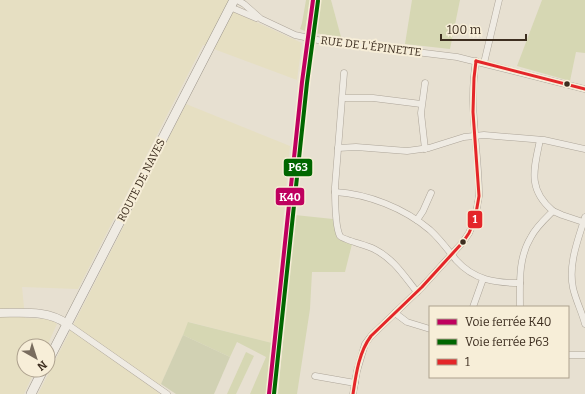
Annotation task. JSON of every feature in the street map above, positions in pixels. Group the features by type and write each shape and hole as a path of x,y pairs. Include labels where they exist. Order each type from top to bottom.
{"main road":[{"name":"ROUTE DE NAVES","path":"56,345 232,4"},
{"path":"31,394 39,378"}],"street":[{"name":"RUE DE L'ÉPINETTE","path":"237,0 244,4 261,19"},
{"path":"484,63 499,0"},
{"name":"RUE DE L'ÉPINETTE","path":"232,4 244,14 261,19 292,34 304,37 452,56 585,89"},
{"path":"353,394 361,355 365,344 371,336 417,292 452,255 469,233 478,209 479,185 474,102 476,61"},
{"path":"344,73 335,192 337,223 340,235 345,240 361,243 387,257 400,270 417,292"},
{"path":"425,83 421,104 421,122 425,149"},
{"path":"343,98 373,98 421,104"},
{"path":"338,148 356,147 402,152 425,149 460,138 475,136 540,140 585,149"},
{"path":"540,140 534,169 534,182 540,197 553,211 562,215 584,220 574,257 572,277 575,296 585,324"},
{"path":"335,192 352,193 404,212 435,234 452,255 466,268 483,278 500,283 520,283"},
{"path":"417,220 431,193"},
{"path":"520,306 522,261 526,246 533,233 553,211"},
{"path":"473,306 483,278"},
{"path":"0,313 43,314 56,317 167,394"},
{"path":"395,313 407,322 429,329"},
{"path":"569,355 585,355"},
{"path":"316,376 355,383"}],"shaded area":[{"path":"0,0 238,0 232,11 302,43 297,80 203,45 78,289 22,287 25,318 51,319 57,324 51,338 16,338 16,378 31,378 24,394 0,394"},
{"path":"186,104 290,146 272,343 189,322 157,392 160,394 38,394 46,378 56,378 56,359"}],"green space":[{"path":"306,0 310,0 305,31 300,29"},
{"path":"319,0 331,0 341,37 314,33"},
{"path":"412,0 460,0 450,49 405,44"},
{"path":"542,0 585,0 585,53 576,52 570,81 517,66"},
{"path":"295,215 333,219 337,238 352,244 345,272 312,272 310,309 297,394 278,394"},
{"path":"188,322 272,343 266,394 250,394 266,357 237,342 230,357 183,335"},
{"path":"183,335 230,357 214,394 176,394 161,384"},
{"path":"246,352 254,356 236,394 227,394"}],"rail line":[{"name":"K40","path":"269,394 302,82 313,0"},
{"name":"P63","path":"274,394 307,83 318,1"}],"transit line":[{"name":"1","path":"476,61 585,89"},
{"name":"1","path":"353,394 361,356 371,336 422,287 463,242 475,219 479,196 473,112 476,61"}]}
